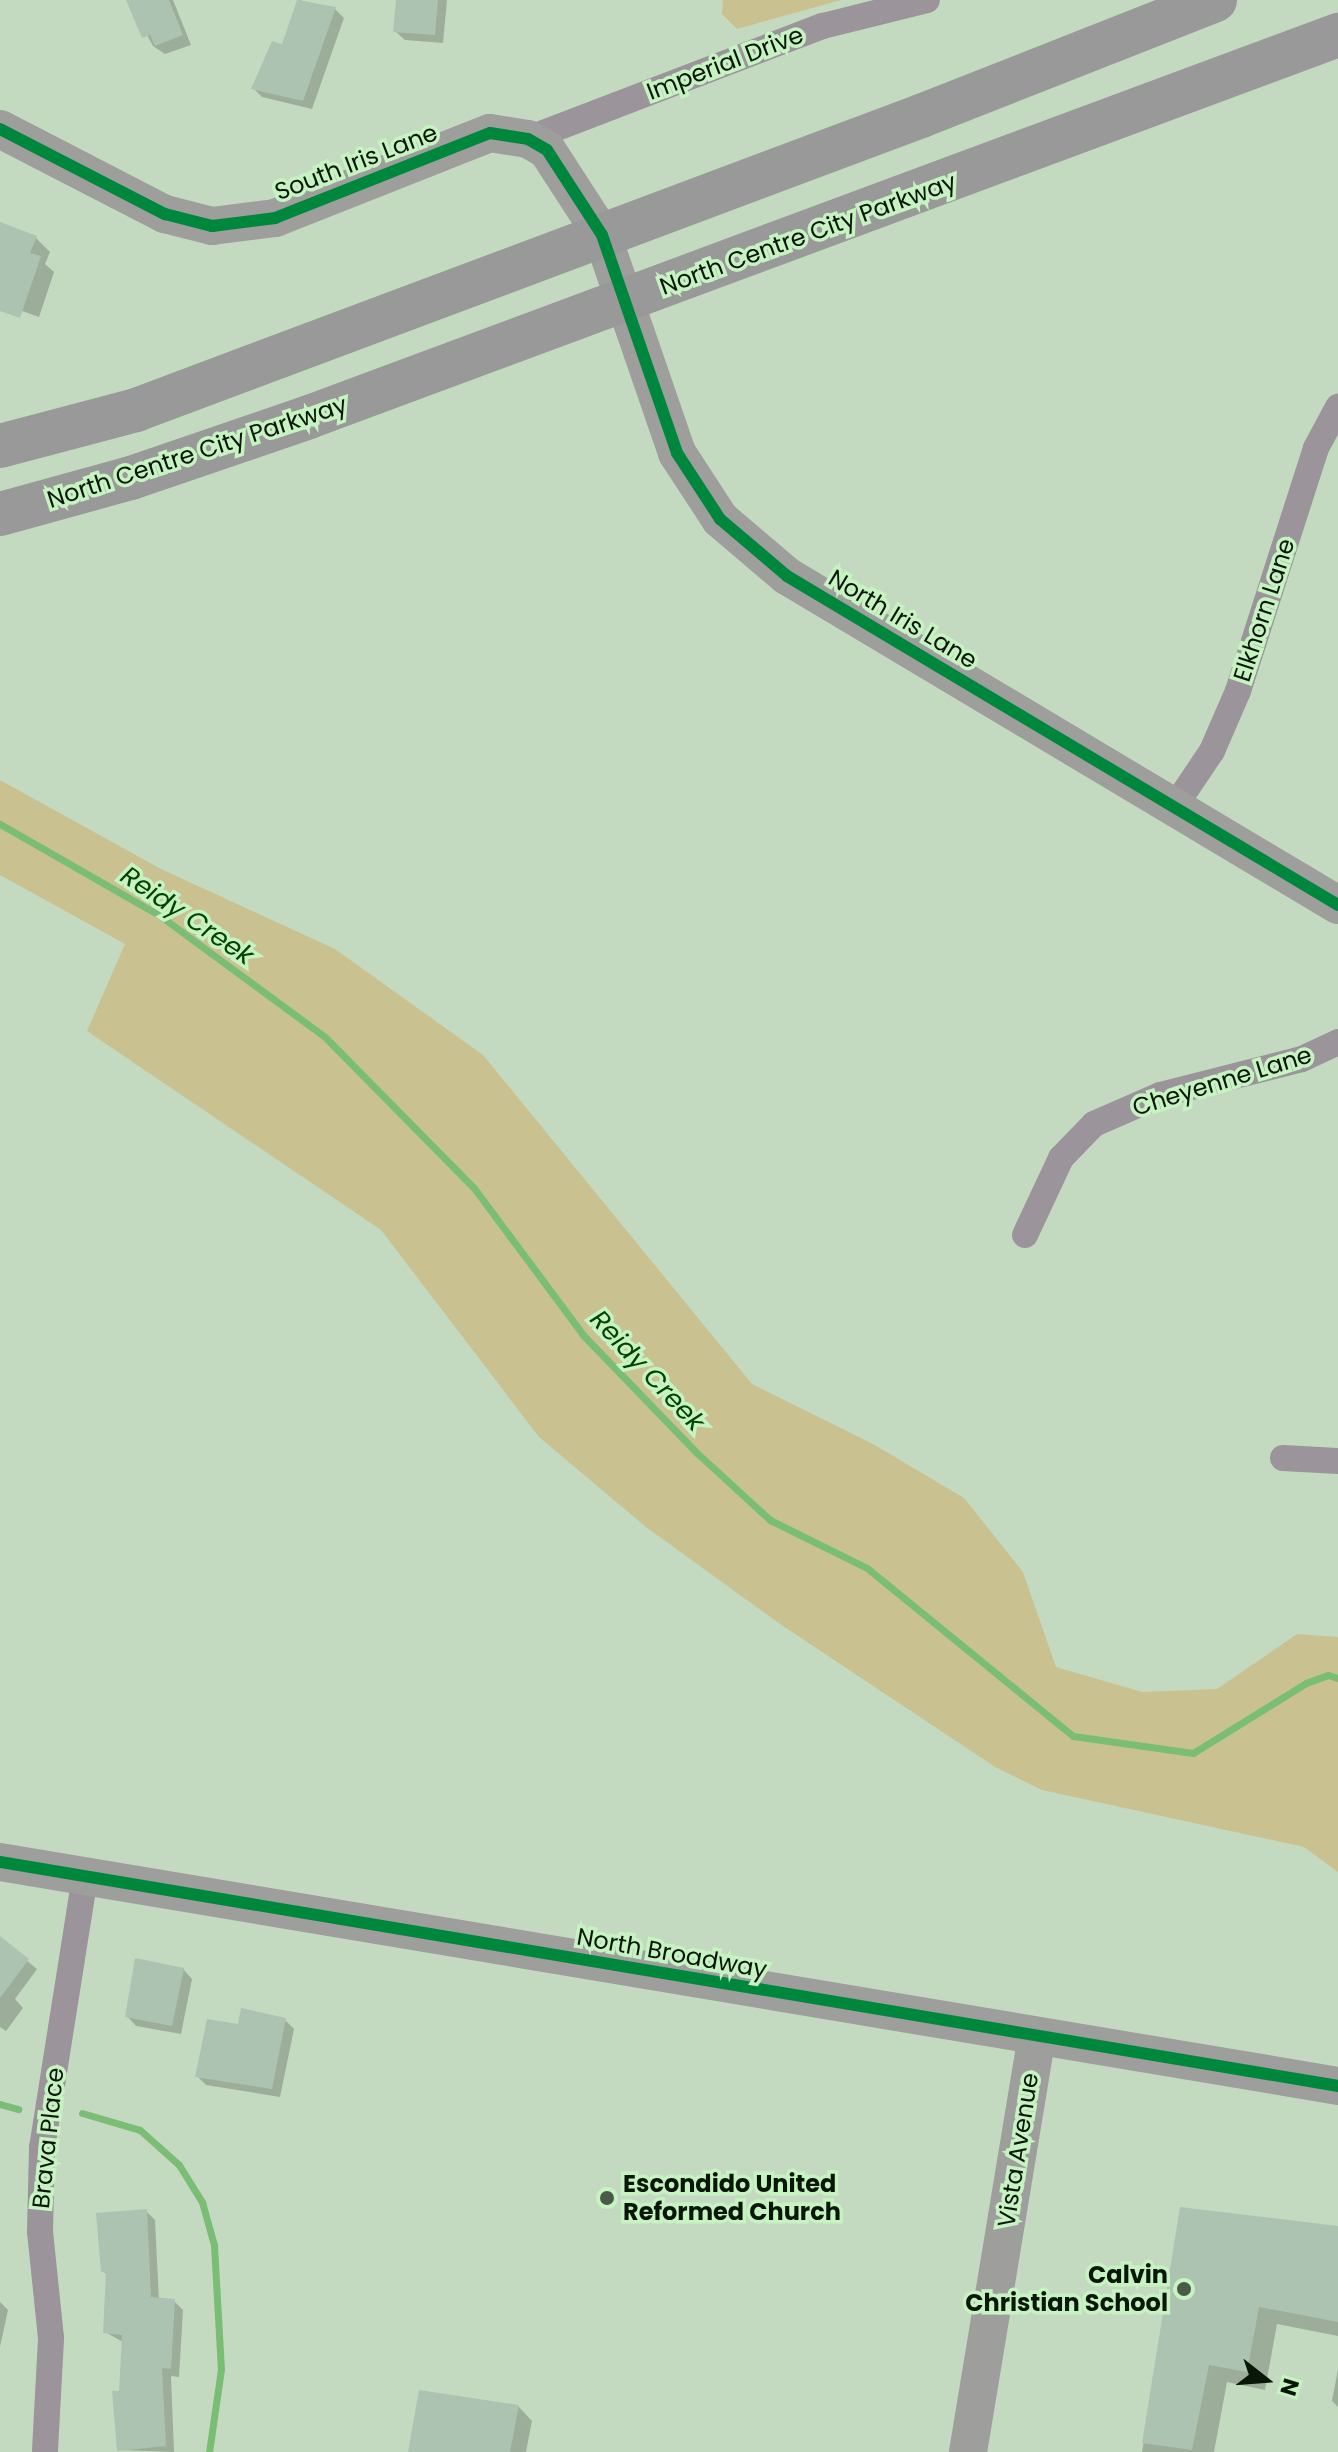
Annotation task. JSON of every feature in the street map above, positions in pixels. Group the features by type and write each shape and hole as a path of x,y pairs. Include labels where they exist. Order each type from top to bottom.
{"highway":[{"path":"0,446 136,410 1215,0"},
{"name":"North Centre City Parkway","path":"0,514 131,478 627,301 1338,35"}],"street":[{"name":"Imperial Drive","path":"528,139 823,26 927,0"},
{"name":"South Iris Lane","path":"0,129 165,214 212,226 275,218 490,133 528,139"},
{"path":"528,139 547,150 602,235"},
{"name":"North Iris Lane","path":"602,235 677,453 720,519 787,576 1338,905"},
{"name":"Elkhorn Lane","path":"1175,806 1212,751 1238,691 1316,448 1338,407"},
{"name":"Cheyenne Lane","path":"1025,1235 1061,1158 1094,1124 1160,1095 1302,1059 1338,1042"},
{"path":"1283,1458 1338,1461"},
{"name":"North Broadway","path":"0,1862 1338,2086"},
{"name":"Brava Place","path":"45,2450 51,2338 40,2231 42,2148 85,1875"},
{"name":"Vista Avenue","path":"968,2452 1037,2037"}],"shaded area":[{"path":"723,0 841,0 737,29 722,14"},
{"path":"0,780 161,869 335,949 483,1055 752,1384 873,1444 964,1498 1023,1572 1056,1667 1142,1692 1217,1689 1297,1634 1338,1637 1338,1872 1304,1847 1042,1790 995,1767 780,1624 646,1527 539,1437 381,1230 87,1031 125,944 0,875"}],"building":[{"path":"126,0 169,0 183,35 155,46 150,35 142,38"},
{"path":"297,0 336,7 303,101 251,89 272,41 282,44"},
{"path":"396,0 438,0 435,35 393,32"},
{"path":"0,222 37,236 30,253 41,256 20,318 0,311"},
{"path":"0,1936 29,1959 0,1998"},
{"path":"135,1958 184,1968 172,2026 125,2017"},
{"path":"241,2008 286,2018 272,2089 195,2077 207,2019 238,2024"},
{"path":"1180,2207 1338,2226 1338,2322 1259,2307 1247,2372 1209,2365 1192,2450 1142,2443"},
{"path":"147,2209 151,2297 175,2299 171,2369 162,2368 166,2446 117,2451 112,2391 119,2391 122,2335 103,2333 106,2272 101,2272 96,2213"},
{"path":"419,2390 519,2405 510,2452 408,2452"}],"waterway":[{"name":"Reidy Creek","path":"0,824 159,915 325,1037 474,1188 583,1335 697,1453 770,1520 867,1568 1073,1736 1193,1753 1306,1683 1328,1675 1338,1678"},
{"path":"0,2104 18,2109"},
{"path":"82,2113 140,2130 179,2165 202,2202 214,2245 221,2369 209,2452"}],"cycle path":[{"path":"0,129 165,214 212,226 275,218 490,133 528,139 547,150 602,235 677,453 720,519 787,576 1338,905"},
{"path":"0,1862 1338,2086"}],"place":[{"name":"Escondido United Reformed Church","path":"607,2198"},
{"name":"Calvin Christian School","path":"1184,2289"}]}
